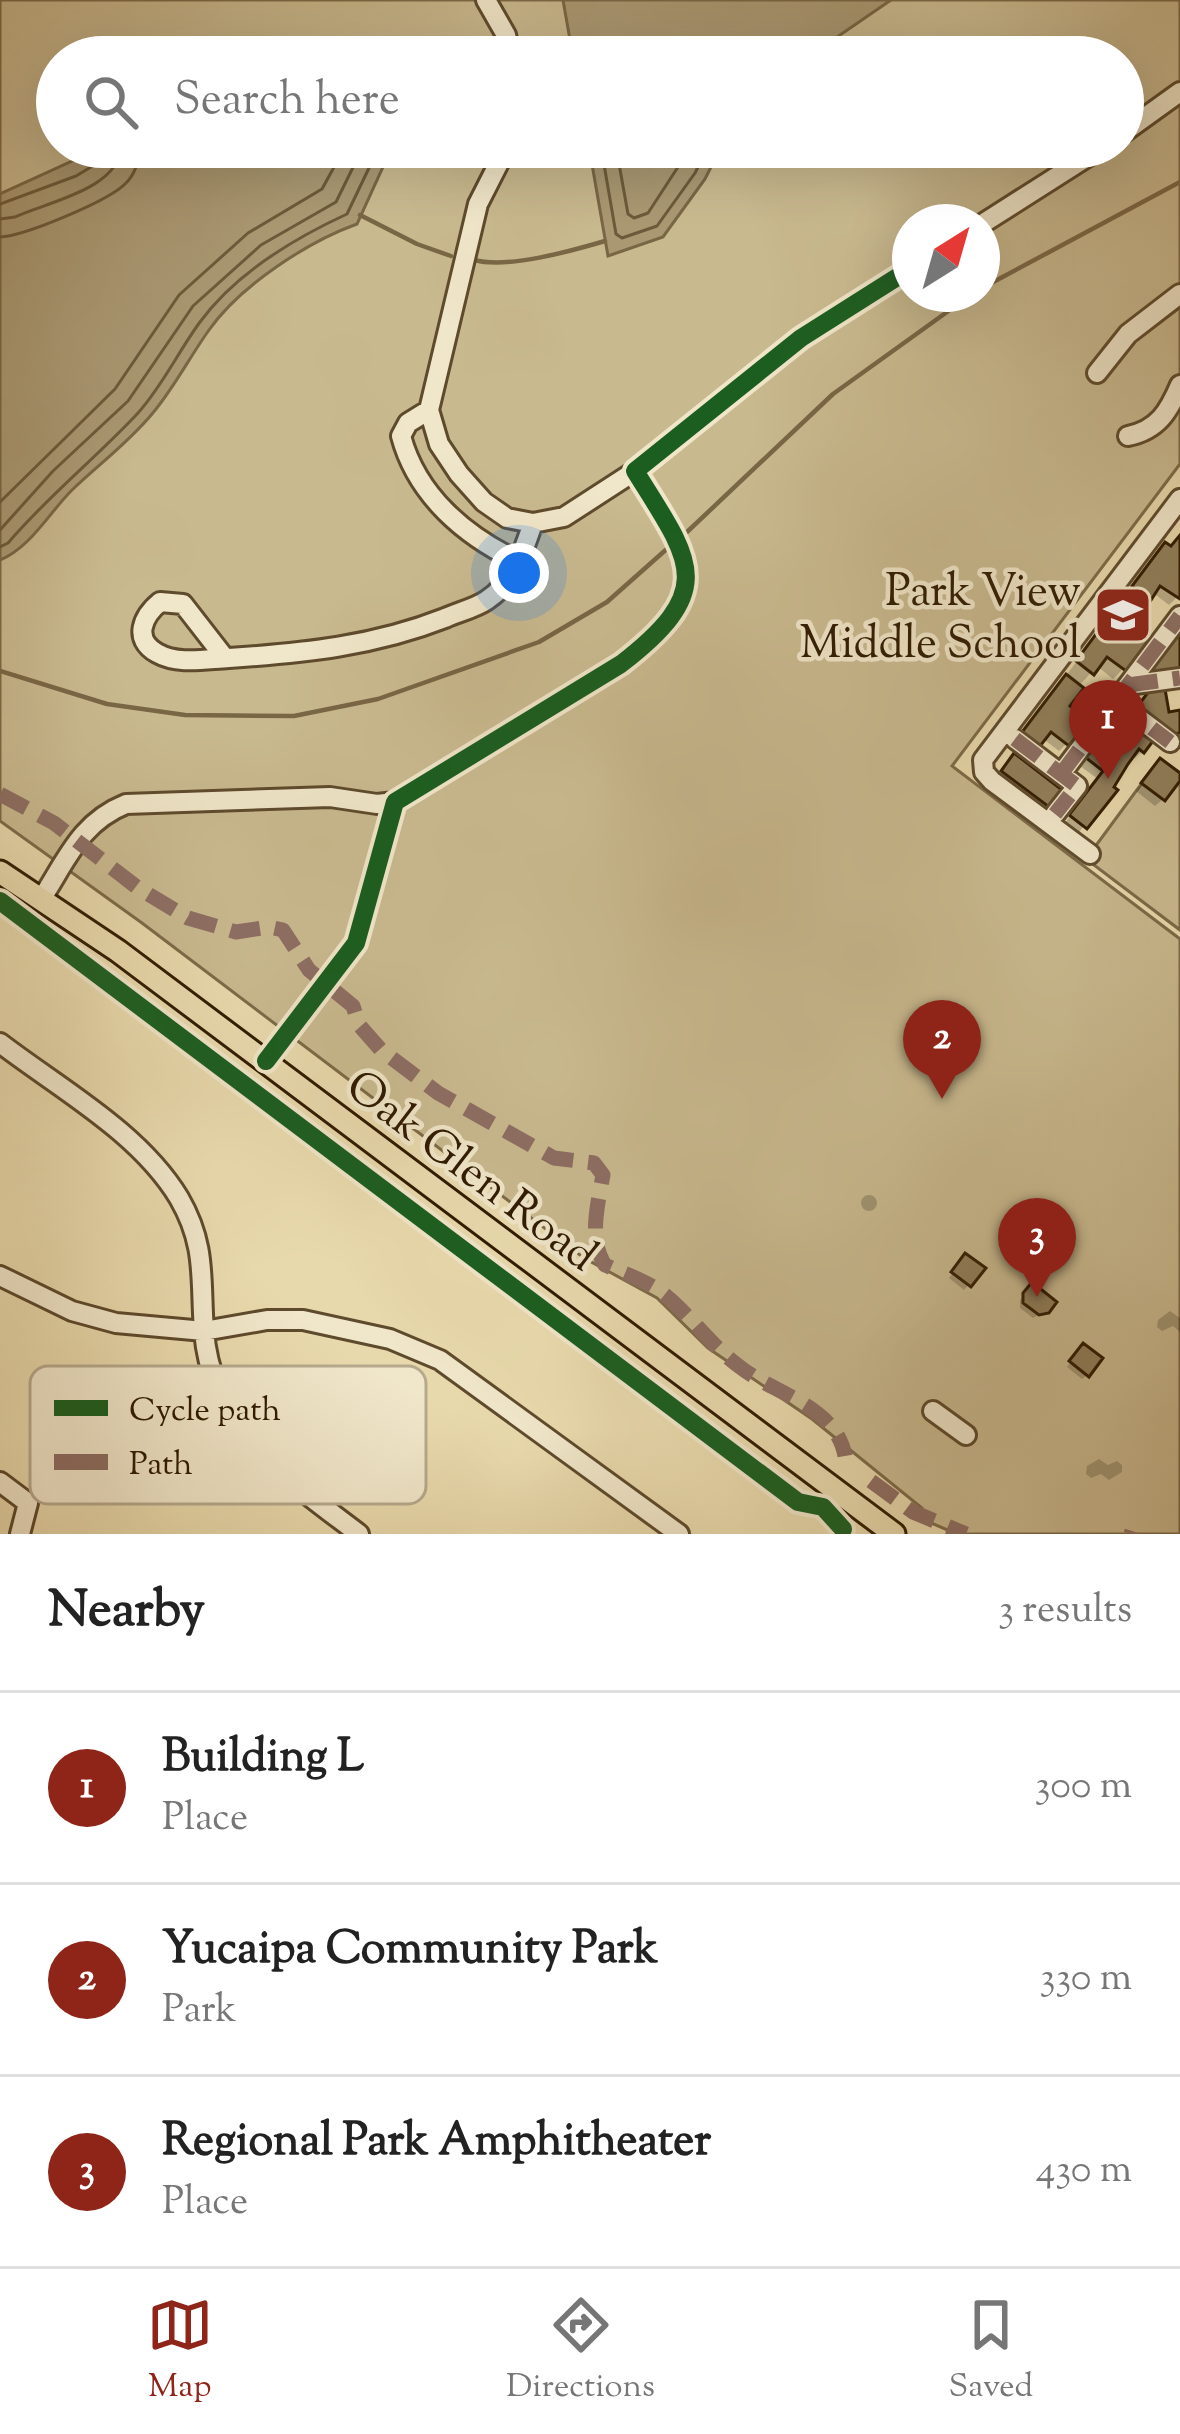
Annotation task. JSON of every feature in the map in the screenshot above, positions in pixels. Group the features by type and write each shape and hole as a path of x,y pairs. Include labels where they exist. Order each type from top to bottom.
{"main road":[{"name":"Oak Glen Road","path":"0,872 266,1061 870,1527 894,1534"}],"street":[{"path":"485,0 506,36"},
{"path":"1144,118 1180,92"},
{"path":"496,168 478,204 429,410 439,444 484,502 507,518 532,523 564,517 635,471 801,338 892,280"},
{"path":"1000,213 1070,168"},
{"path":"1097,373 1128,334 1180,294"},
{"path":"1129,436 1145,432 1163,418 1180,385"},
{"path":"429,410 408,423 401,436 408,461 451,519 489,548 520,562"},
{"path":"42,898 76,840 102,814 126,804 330,797 394,802 621,664 655,638 688,585 687,561 635,471"},
{"path":"1090,854 992,781 984,772 983,760 1180,500"},
{"path":"225,658 343,649 420,628 488,600 520,562 532,523"},
{"path":"1061,774 1180,616"},
{"path":"1122,693 1180,678"},
{"path":"1122,693 1170,742"},
{"path":"1016,739 1077,786 1055,814"},
{"path":"266,1061 356,943 394,802"},
{"path":"0,1043 135,1145 161,1173 185,1211 200,1248 210,1366"},
{"path":"0,1276 72,1311 116,1323 204,1331 267,1319 302,1320 362,1330 416,1349 487,1393 680,1534"},
{"path":"933,1411 966,1435"},
{"path":"0,1482 28,1503 20,1534"},
{"path":"322,1504 359,1534"}],"shaded area":[{"path":"0,0 1180,0 1180,464 952,766 1180,939 1180,1534 957,1534 924,1520 922,1508 812,1419 708,1348 657,1298 584,1258 0,821"},
{"path":"1180,781 1180,930 1086,859 1142,783"}],"water":[{"path":"563,0 891,0 839,36 569,36"},
{"path":"57,168 382,168 357,224 296,254 238,297 209,330 143,425 72,490 30,539 0,560 0,194"},
{"path":"593,168 710,168 663,237 608,256"}],"building":[{"path":"1180,535 1180,599 1160,586 1151,600 1132,586 1165,542 1171,546"},
{"path":"1122,599 1141,613 1131,625 1149,640 1126,671 1107,657 1094,675 1076,661"},
{"path":"1180,625 1180,671 1147,675 1146,669"},
{"path":"1066,674 1084,688 1070,706 1089,720 1069,746 1051,732 1037,750 1019,736"},
{"path":"1165,689 1169,712 1180,710 1180,733 1172,734 1137,707 1149,691"},
{"path":"1136,728 1153,741 1144,753 1139,749 1114,787 1118,790 1087,829 1069,815 1103,771 1085,757 1104,732 1122,746"},
{"path":"1014,753 1066,793 1053,810 1001,771"},
{"path":"1160,758 1180,773 1180,781 1165,801 1141,783"},
{"path":"965,1253 986,1268 971,1287 951,1272"},
{"path":"1032,1282 1057,1302 1049,1313 1039,1315 1023,1303 1023,1293"},
{"path":"1083,1343 1103,1358 1089,1377 1069,1361"}],"waterway":[{"path":"1000,278 1180,182"},
{"path":"360,215 451,256"},
{"path":"474,260 521,261 605,241"},
{"path":"687,532 833,394 947,312"},
{"path":"0,671 107,704 185,715 294,716 378,699 539,642 607,602 669,547"}],"marked path":[{"path":"1061,774 1180,616"},
{"path":"1128,685 1180,678"},
{"path":"1116,701 1170,742"},
{"path":"1015,739 1077,786 1055,814"},
{"path":"0,794 54,823 138,888 188,918 236,932 283,930 309,970 353,1006 359,1025 381,1050 438,1093 554,1158 594,1163 603,1175 596,1233 605,1265 658,1290 740,1367 817,1413 830,1425 845,1456"},
{"path":"871,1481 913,1512 966,1534"}],"cycle path":[{"path":"266,1061 356,943 395,802 621,664 672,615 683,594 686,574 681,552 635,471 801,338 892,280"},
{"path":"0,901 798,1502 823,1507 843,1529"}],"place":[{"name":"Park View Middle School","path":"1123,615"},
{"name":"Building L","path":"1108,779"},
{"name":"Yucaipa Community Park","path":"942,1099"},
{"name":"Regional Park Amphitheater","path":"1037,1297"}]}
